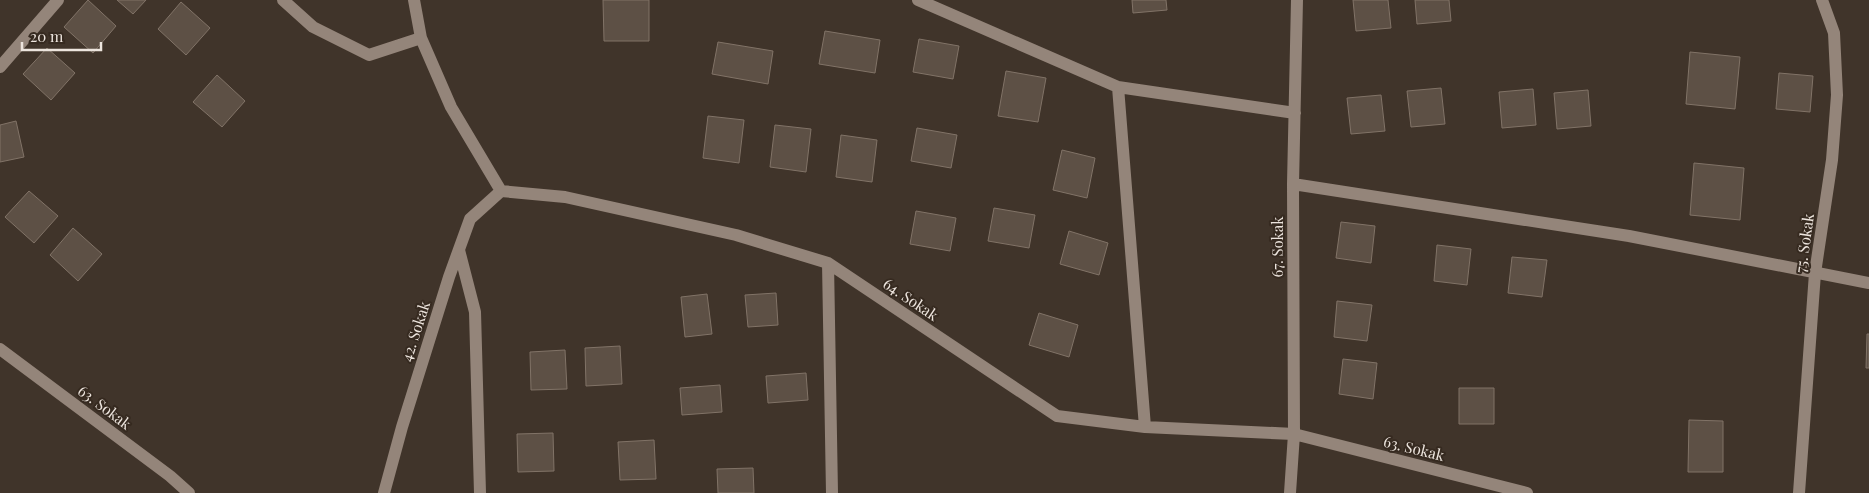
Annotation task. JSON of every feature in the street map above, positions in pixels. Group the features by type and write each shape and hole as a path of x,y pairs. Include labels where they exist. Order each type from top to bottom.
{"street":[{"path":"0,68 58,0"},
{"path":"283,0 313,27 369,55 421,38"},
{"path":"414,0 421,38 451,107 501,191"},
{"path":"918,0 1118,87 1295,114"},
{"name":"67. Sokak","path":"1290,493 1294,434 1293,184 1297,0"},
{"name":"75. Sokak","path":"1799,493 1816,273 1832,160 1837,95 1834,33 1822,0"},
{"path":"1118,87 1145,427"},
{"path":"1293,184 1629,236 1869,283"},
{"name":"42. Sokak","path":"384,493 405,418 458,250 470,219 501,191"},
{"name":"64. Sokak","path":"501,191 565,197 736,235 828,263 1057,416 1145,427 1294,434"},
{"path":"458,250 475,312 480,493"},
{"path":"828,263 832,493"},
{"name":"63. Sokak","path":"0,349 170,476 189,493"},
{"name":"63. Sokak","path":"1294,434 1527,493"}],"building":[{"path":"88,0 116,26 93,53 64,27"},
{"path":"117,0 146,0 133,14"},
{"path":"603,0 649,0 649,41 604,41"},
{"path":"1132,0 1166,0 1167,10 1133,13"},
{"path":"1353,0 1388,0 1391,28 1356,31"},
{"path":"1415,0 1449,0 1451,21 1417,24"},
{"path":"181,2 210,28 186,55 158,29"},
{"path":"825,31 880,40 875,73 819,64"},
{"path":"919,39 959,46 953,79 913,72"},
{"path":"718,42 773,51 768,84 712,74"},
{"path":"47,48 75,73 51,100 23,74"},
{"path":"1690,52 1740,57 1735,109 1686,104"},
{"path":"1006,71 1046,78 1038,122 998,116"},
{"path":"1779,73 1813,76 1810,112 1776,109"},
{"path":"217,75 245,101 222,127 193,102"},
{"path":"1441,88 1445,124 1411,127 1407,91"},
{"path":"1533,89 1536,125 1502,128 1499,92"},
{"path":"1588,90 1591,126 1557,129 1554,93"},
{"path":"1381,95 1385,131 1351,134 1347,98"},
{"path":"708,116 744,120 739,163 703,158"},
{"path":"16,121 24,157 0,162 0,125"},
{"path":"775,125 811,129 806,172 770,167"},
{"path":"917,128 957,135 951,168 911,161"},
{"path":"841,135 877,140 872,182 836,177"},
{"path":"1062,150 1095,158 1087,198 1053,190"},
{"path":"1694,163 1744,168 1740,220 1690,215"},
{"path":"29,191 58,216 34,243 5,217"},
{"path":"994,208 1035,215 1029,248 988,241"},
{"path":"916,211 956,218 950,251 910,244"},
{"path":"1341,222 1375,226 1371,263 1336,258"},
{"path":"73,228 102,254 78,281 50,255"},
{"path":"1069,231 1108,243 1099,275 1060,264"},
{"path":"1437,245 1471,249 1467,285 1434,281"},
{"path":"1512,257 1547,260 1542,297 1508,293"},
{"path":"776,293 778,325 748,327 745,295"},
{"path":"707,294 712,334 685,337 681,297"},
{"path":"1337,301 1372,305 1367,341 1334,337"},
{"path":"1039,313 1078,325 1069,357 1029,345"},
{"path":"1867,334 1869,334 1869,368 1866,368"},
{"path":"620,346 622,384 586,386 585,348"},
{"path":"565,350 567,389 531,390 530,352"},
{"path":"1343,359 1377,363 1373,399 1339,394"},
{"path":"806,373 808,400 768,403 766,376"},
{"path":"720,385 722,412 682,415 680,388"},
{"path":"1459,388 1494,388 1494,424 1459,424"},
{"path":"1689,420 1723,421 1723,472 1688,472"},
{"path":"553,433 554,471 518,472 517,434"},
{"path":"654,440 656,479 620,480 618,442"},
{"path":"753,468 754,493 718,493 717,469"}]}
